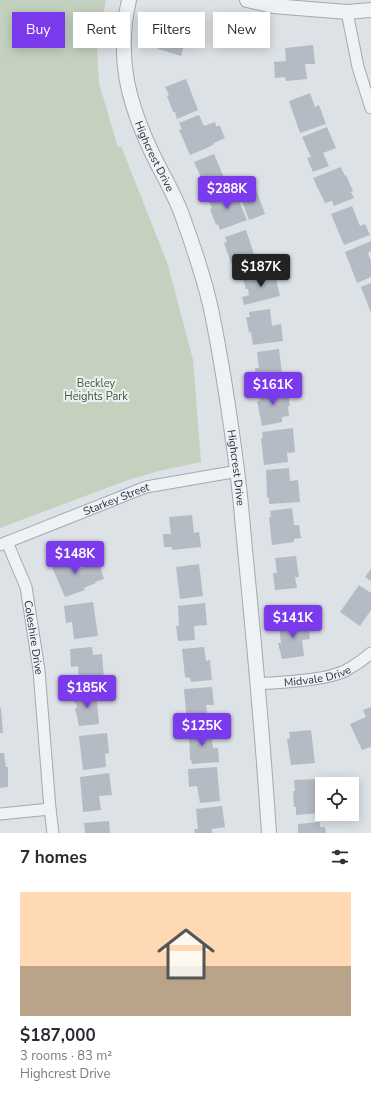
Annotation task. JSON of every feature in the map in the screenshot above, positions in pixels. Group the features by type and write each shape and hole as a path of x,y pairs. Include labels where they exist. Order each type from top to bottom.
{"street":[{"name":"Highcrest Drive","path":"129,0 124,39 124,70 130,95 138,120 152,152 178,204 199,263 210,308 220,360 238,471 258,684 269,833"},
{"path":"247,0 273,6 347,12 371,10"},
{"path":"347,12 358,67 371,108"},
{"name":"Starkey Street","path":"4,543 146,487 238,471"},
{"name":"Coleshire Drive","path":"4,543 26,587 39,670 53,833"},
{"name":"Midvale Drive","path":"258,684 308,680 329,676 344,671 371,653"},
{"path":"0,814 50,809"}],"green space":[{"name":"Beckley Heights Park","path":"0,0 106,0 104,12 73,12 73,48 97,48 99,83 118,147 121,146 168,265 193,360 201,462 159,471 128,480 0,528"}],"building":[{"path":"313,45 315,64 305,64 307,79 286,81 285,77 275,78 274,62 286,61 285,48"},
{"path":"158,48 183,48 181,56"},
{"path":"186,79 198,110 177,119 167,96 169,95 165,87"},
{"path":"310,93 315,107 319,105 326,124 300,133 289,101"},
{"path":"199,115 204,126 215,122 216,126 220,126 225,138 190,155 179,130 182,129 179,123"},
{"path":"327,127 336,148 323,153 329,166 313,172 307,158 311,157 302,137"},
{"path":"214,154 227,185 204,195 197,178 201,177 194,162"},
{"path":"341,167 353,191 351,192 354,198 334,206 332,201 325,203 313,178"},
{"path":"253,181 265,214 249,220 237,187"},
{"path":"234,189 247,220 220,230 218,224 216,225 208,199"},
{"path":"352,206 360,226 365,224 370,235 344,245 331,214"},
{"path":"246,230 256,260 233,268 224,243 227,242 225,237"},
{"path":"371,241 371,251 368,253 371,261 371,277 357,283 345,252"},
{"path":"274,271 280,296 244,305 242,297 249,295 243,279"},
{"path":"371,283 371,313 361,287"},
{"path":"270,309 272,326 281,324 283,341 253,345 251,332 249,333 246,317 250,317 249,312"},
{"path":"279,349 283,382 257,386 255,368 259,368 257,352"},
{"path":"287,387 290,406 288,406 289,416 282,417 282,422 262,426 257,401 260,401 258,392"},
{"path":"293,428 295,452 287,453 288,462 264,465 261,438 263,438 262,432"},
{"path":"289,468 290,481 298,480 300,502 269,504 269,498 267,497 266,470"},
{"path":"292,508 294,525 299,525 301,538 294,539 294,542 272,545 269,517 271,517 270,511"},
{"path":"192,515 194,533 199,532 201,547 172,550 172,547 164,547 163,534 171,534 169,517"},
{"path":"68,552 75,569 99,563 104,579 84,588 85,590 65,597 49,560"},
{"path":"296,556 299,577 295,577 297,588 275,590 273,573 277,573 275,558"},
{"path":"199,564 203,596 180,599 176,567"},
{"path":"371,569 371,581 365,577"},
{"path":"359,585 371,593 371,610 360,626 340,612"},
{"path":"93,602 98,636 74,639 72,622 66,623 64,606"},
{"path":"205,603 207,625 194,626 195,640 178,641 176,626 179,626 178,606"},
{"path":"308,621 310,639 302,640 304,656 282,659 278,643 281,643 279,625"},
{"path":"92,647 93,655 102,654 104,680 79,682 78,666 71,667 70,649"},
{"path":"204,647 206,661 210,660 212,680 191,682 190,678 185,677 182,649"},
{"path":"212,687 214,705 206,705 208,722 187,723 184,689"},
{"path":"96,691 99,724 79,726 74,698 85,697 85,692"},
{"path":"371,707 371,747 362,750 350,724 366,717 363,710"},
{"path":"1,708 3,733 0,733"},
{"path":"211,729 213,748 218,748 219,762 192,764 190,760 189,730"},
{"path":"311,730 315,763 291,765 287,739 290,738 289,732"},
{"path":"107,733 109,753 105,754 106,767 83,770 79,736"},
{"path":"0,753 4,753 6,767 8,767 8,787 0,788"},
{"path":"217,767 220,801 200,803 197,786 189,787 188,769"},
{"path":"109,773 112,795 99,796 101,810 83,812 80,777"},
{"path":"315,779 315,813 296,815 293,791 295,791 294,780"},
{"path":"222,806 225,827 212,829 212,833 195,833 194,829 198,829 196,809"},
{"path":"109,821 110,833 85,833 84,823"},
{"path":"320,822 320,827 325,827 326,833 298,833 298,824"}]}
